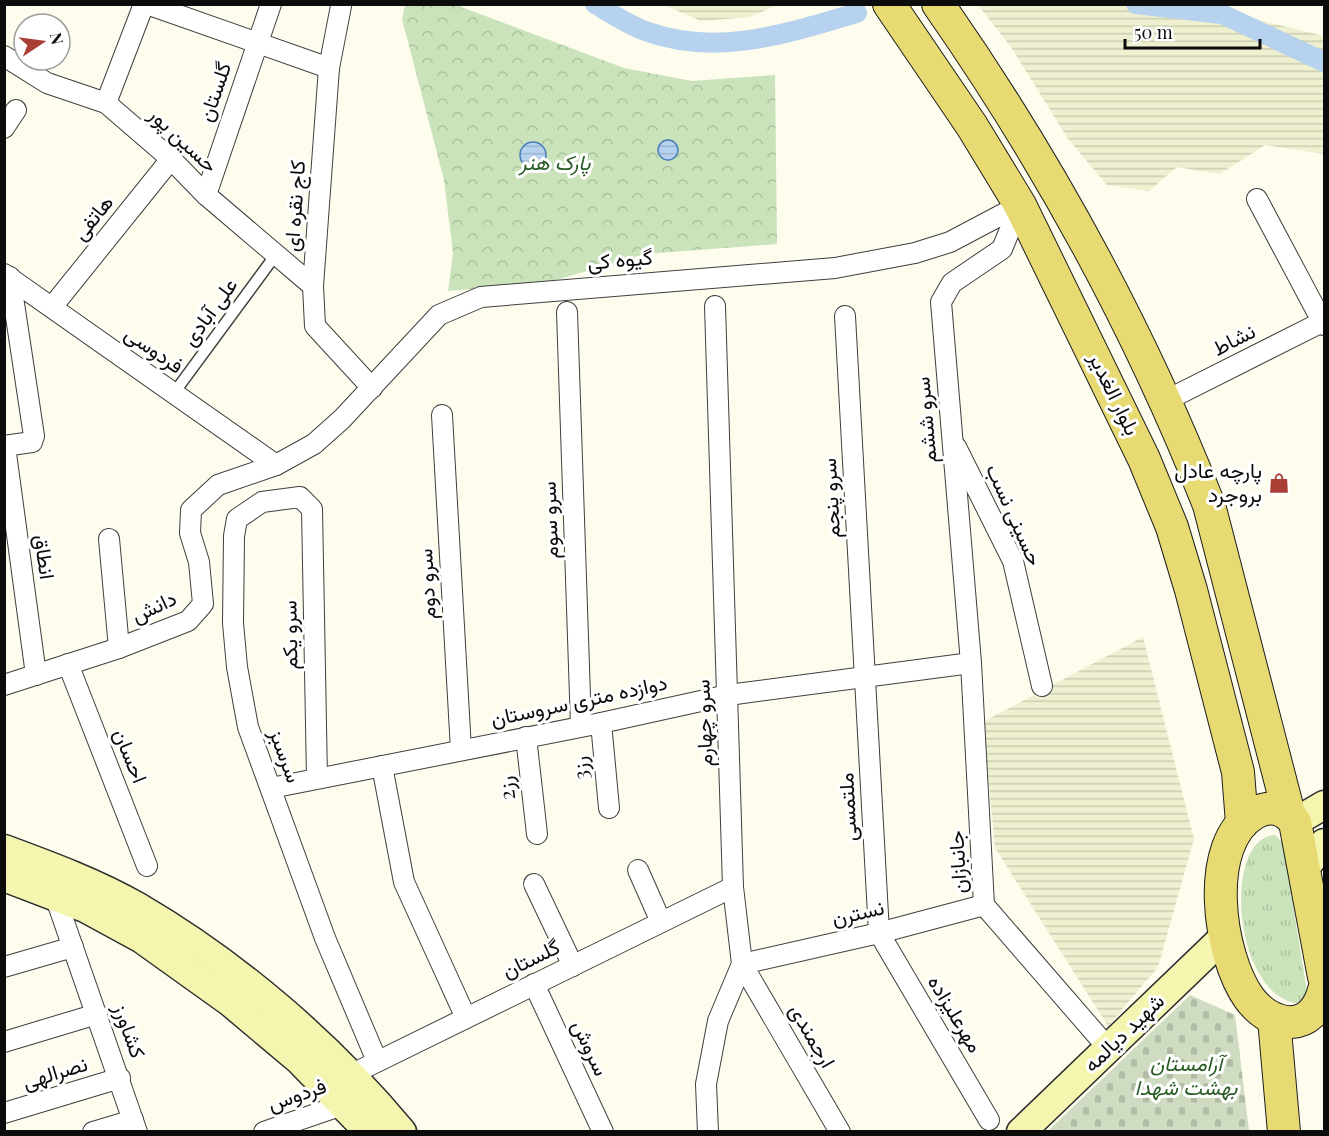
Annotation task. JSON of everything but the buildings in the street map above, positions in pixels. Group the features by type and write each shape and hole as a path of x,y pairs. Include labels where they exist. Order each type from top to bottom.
{"main road":[{"name":"بلوار الغدیر","path":"889,4 972,126 1020,205 1125,416 1172,527 1191,590 1238,772 1242,823"},
{"name":"بلوار الغدیر","path":"938,4 1052,179 1099,267 1165,401 1209,505 1305,868 1323,958"},
{"path":"1324,805 1292,818 1271,808 1259,811 1242,823 1228,849 1220,881 1226,935 1244,989 1254,1004 1274,1019 1292,1022 1310,1017 1318,1008 1324,990"},
{"path":"1305,868 1324,843"},
{"path":"4,849 108,891 166,925 238,976 341,1088 369,1131"},
{"path":"4,877 55,896 111,921 142,939 402,1131"},
{"name":"شهید دیالمه","path":"1022,1131 1226,935"},
{"path":"1274,1019 1284,1131"}],"street":[{"path":"106,103 145,4 329,68"},
{"name":"گلستان","path":"206,195 271,4"},
{"name":"کاج نقره ای","path":"341,6 329,68 312,286 315,326 372,388"},
{"name":"حسین پور","path":"4,56 47,82 106,103 171,159 206,195 277,253 312,286"},
{"path":"4,128 16,110"},
{"name":"هاتفی","path":"52,307 171,159"},
{"path":"1257,199 1324,323"},
{"name":"گیوه کی","path":"276,465 314,444 372,388 412,341 439,315 481,297 835,268 915,253 950,242 1020,205"},
{"name":"سرو ششم","path":"971,663 941,303 952,283 1002,249 1020,205"},
{"path":"5,446 32,442 34,435 7,275"},
{"name":"فردوسی","path":"7,275 276,465"},
{"name":"سرو چهارم","path":"708,1131 706,1084 718,1021 742,964 733,887 715,306"},
{"name":"سرو سوم","path":"567,312 591,724"},
{"name":"سرو پنجم","path":"845,316 865,678"},
{"name":"نشاط","path":"1165,401 1324,323"},
{"name":"سرو دوم","path":"442,415 461,750"},
{"name":"حسینی نسب","path":"951,437 1013,561 1042,686"},
{"name":"انطاق","path":"5,446 36,675"},
{"name":"دانش","path":"4,685 119,648 188,621 203,604 200,562 190,533 191,510 218,485 276,465"},
{"name":"سرسبز","path":"300,497 262,502 237,519 234,536 233,623 237,667 248,726 325,938 377,1061"},
{"name":"سرو یکم","path":"300,497 306,500 312,509 317,778"},
{"path":"109,539 119,648"},
{"path":"203,604 235,601"},
{"name":"دوازده متری سروستان","path":"271,788 728,694 971,663"},
{"name":"جانبازان","path":"971,663 984,904 1108,1048"},
{"name":"احسان","path":"68,664 147,866"},
{"name":"ملتمسی","path":"865,678 879,933"},
{"name":"رز3","path":"591,724 609,808"},
{"name":"رز2","path":"526,737 537,834"},
{"path":"382,766 404,882 466,1018"},
{"path":"638,870 661,922"},
{"path":"534,884 573,966"},
{"name":"گلستان","path":"341,1088 377,1061 733,887"},
{"name":"کشاورز","path":"55,896 135,1126"},
{"name":"نسترن","path":"742,964 879,933 984,904"},
{"name":"مهرعلیزاده","path":"879,933 989,1120"},
{"path":"4,967 73,946"},
{"name":"ارجمندی","path":"742,964 840,1131"},
{"name":"سروش","path":"534,984 603,1131"},
{"path":"4,1042 97,1014"},
{"name":"نصرالهی","path":"4,1113 120,1078"},
{"name":"فردوس","path":"264,1131 341,1088"},
{"path":"93,1131 135,1126"}],"lane":[{"name":"علی آبادی","path":"174,393 277,253"}],"green space":[{"name":"پارک هنر","path":"405,5 456,5 624,68 692,81 775,75 777,244 645,254 549,282 448,291 453,253 444,180 402,19"},
{"path":"664,5 777,5 750,17 701,21"},
{"path":"978,5 1198,5 1324,36 1324,154 1265,145 1220,174 1177,167 1149,191 1107,185 1068,139 1011,47"},
{"path":"1143,637 1194,839 1158,967 1108,1026 995,848 983,722"},
{"path":"1275,835 1283,843 1307,992 1304,1001 1295,1003 1274,992 1258,972 1247,945 1242,916 1242,886 1247,861 1258,843"},
{"name":"آرامستان بهشت شهدا","path":"1190,995 1235,1015 1249,1131 1048,1131"}],"water":[{"path":"668,140 675,143 678,150 675,157 668,160 661,157 658,150 661,143"},
{"path":"533,142 542,146 546,155 542,164 533,168 524,164 520,155 524,146"}],"waterway":[{"path":"595,4 648,32 675,39 701,42 753,39 805,28 857,13"},
{"path":"1136,4 1222,14 1324,62"}],"place":[{"name":"پارچه عادل بروجرد","path":"1279,483"}]}
